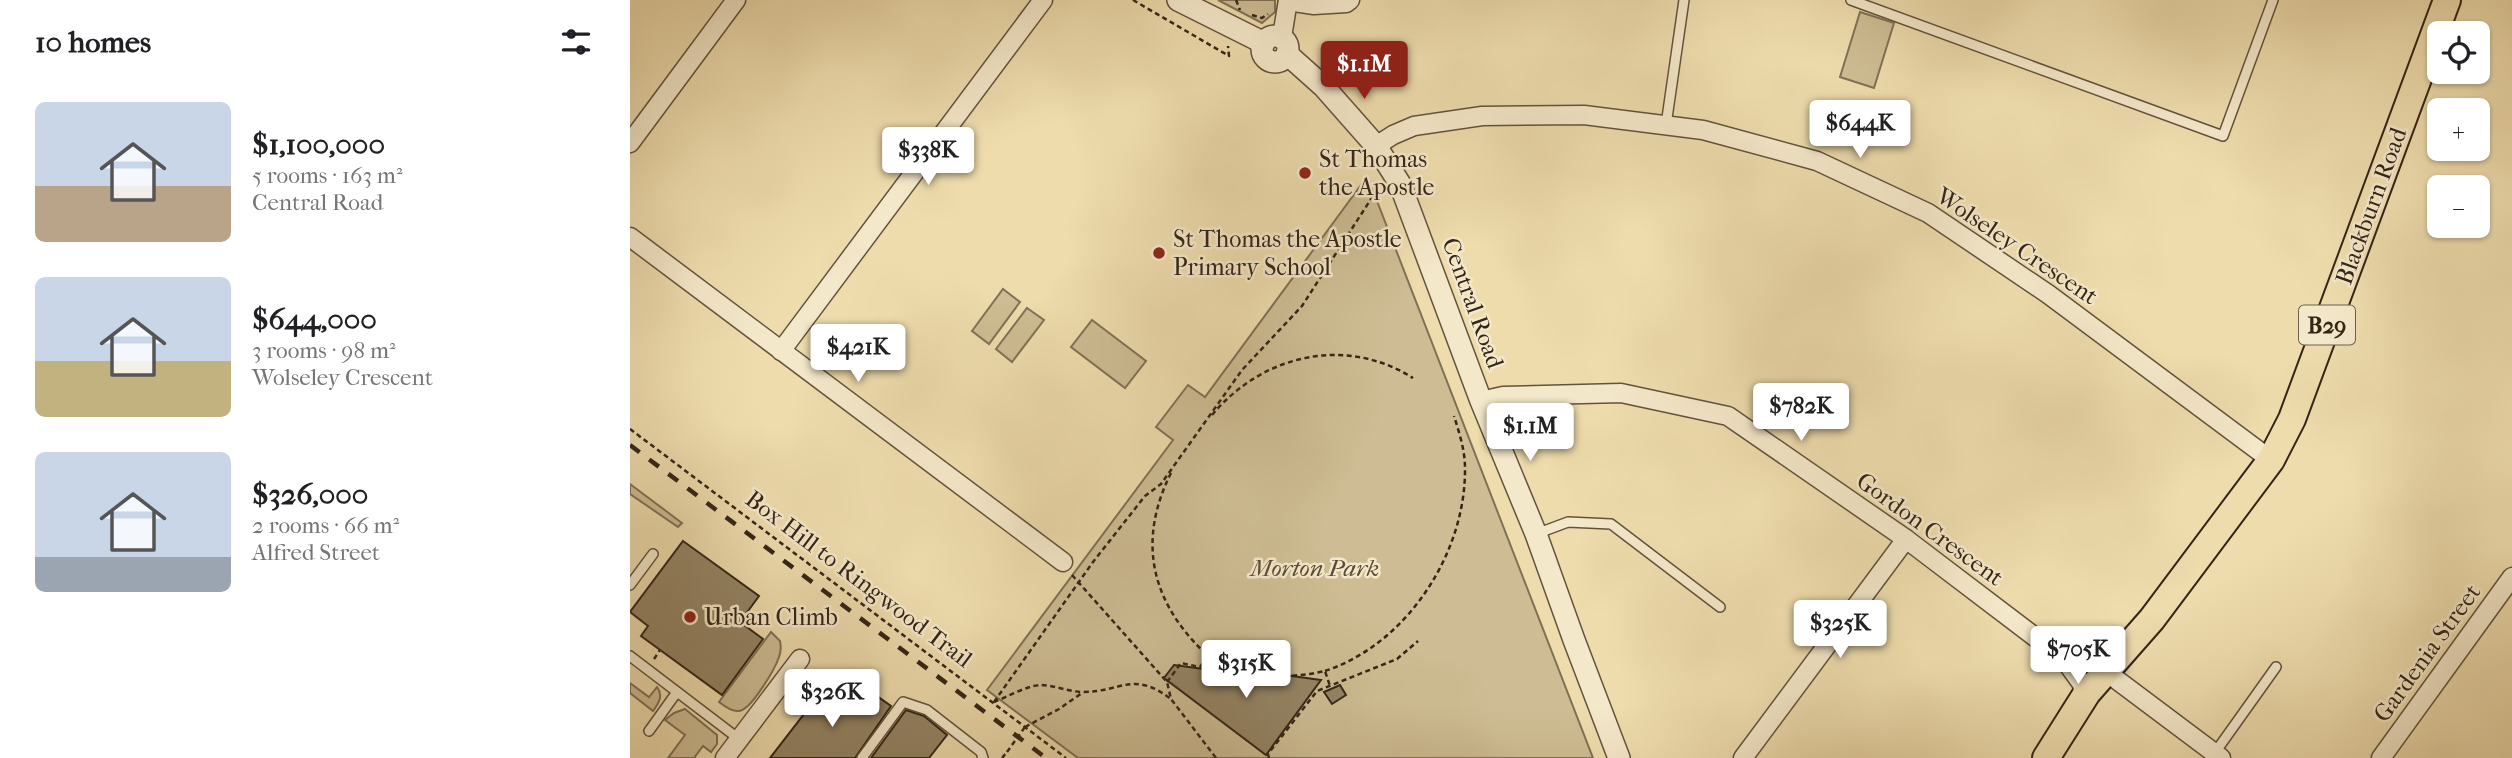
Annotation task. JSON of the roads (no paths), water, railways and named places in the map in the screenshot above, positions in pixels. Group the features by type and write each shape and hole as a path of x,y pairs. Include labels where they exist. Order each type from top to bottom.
{"main road":[{"name":"Blackburn Road","path":"2046,758 2103,679 2152,620 2271,460 2292,419 2447,0"},
{"name":"Blackburn Road","path":"2053,758 2075,736 2103,679"}],"street":[{"path":"630,143 736,0"},
{"path":"781,351 1044,0"},
{"name":"Central Road","path":"1178,0 1278,45 1324,87 1376,146 1400,184 1481,401 1536,534 1619,758"},
{"path":"1278,45 1288,1 1314,5 1346,3 1350,0"},
{"name":"Wolseley Crescent","path":"1376,146 1414,126 1482,116 1584,115 1703,130 1817,161 1928,213 2048,295 2271,460"},
{"path":"630,237 1063,562"},
{"name":"Gordon Crescent","path":"1481,401 1503,396 1621,393 1728,416 1906,539 2064,659 2103,679"},
{"path":"1743,758 1906,539"},
{"name":"Gardenia Street","path":"2381,758 2512,577"},
{"path":"725,758 800,659"},
{"name":"Gordon Crescent","path":"2064,659 2082,684 2103,679"},
{"path":"2103,679 2216,756"}],"lane":[{"path":"1666,125 1684,0"},
{"path":"1851,0 2223,136 2273,0"},
{"path":"1536,534 1568,522 1611,524 1720,607"},
{"path":"630,585 653,554"},
{"path":"630,656 739,739"},
{"path":"2216,756 2276,667"},
{"path":"649,731 677,692"},
{"path":"862,758 903,702 927,710 982,755"}],"railway":[{"path":"630,445 1046,758"}],"place":[{"name":"St Thomas the Apostle","path":"1305,173"},
{"name":"St Thomas the Apostle Primary School","path":"1159,253"},
{"name":"Urban Climb","path":"690,617"}],"park label":[{"name":"Morton Park","path":"1315,568"}]}
